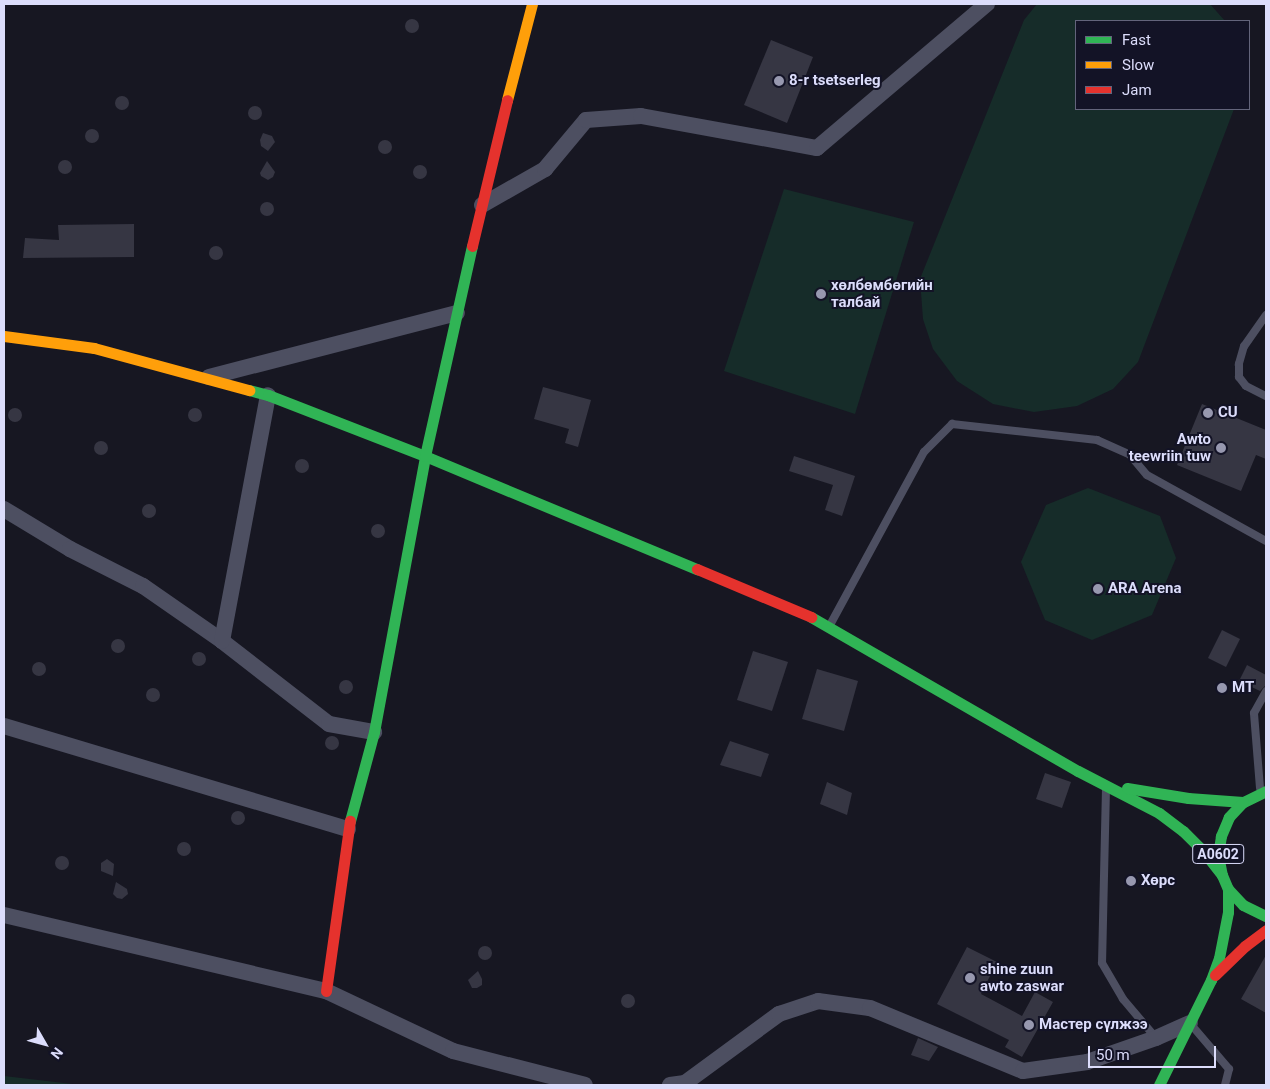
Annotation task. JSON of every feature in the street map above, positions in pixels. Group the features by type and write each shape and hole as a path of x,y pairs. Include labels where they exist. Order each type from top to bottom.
{"main road":[{"path":"326,991 348,829 374,732 425,456 482,205 532,4"},
{"path":"4,336 94,348 209,377 268,395 425,456 830,627 1078,770 1160,813 1183,831 1204,852 1222,875"},
{"path":"1106,784 1160,794 1243,802"},
{"name":"A0602","path":"1263,792 1243,802 1229,817 1220,836 1218,856 1222,875 1228,889 1243,905 1266,916"},
{"name":"A0602","path":"1159,1085 1211,980 1225,935 1228,889"},
{"name":"A0602","path":"1211,980 1244,946 1266,930"}],"street":[{"path":"482,205 544,169 586,120 641,116 817,148 987,4"},
{"path":"209,377 458,314"},
{"path":"222,641 268,395"},
{"path":"4,509 70,550 143,586 222,641 329,724 374,732"},
{"path":"4,726 348,829"},
{"path":"4,915 326,991 453,1051 585,1085"},
{"path":"670,1085 685,1083 779,1014 818,1001 870,1008 1023,1071 1087,1062 1156,1038 1190,1023"}],"lane":[{"path":"1266,315 1244,346 1239,364 1240,377 1246,386 1266,396"},
{"path":"830,627 924,452 952,424 1097,440 1130,456 1147,475 1266,541"},
{"path":"1263,792 1254,713 1266,691"},
{"path":"1106,784 1102,963 1123,999 1156,1038"},
{"path":"1190,1023 1229,1069 1225,1085"}],"green space":[{"path":"1037,4 1210,4 1224,20 1075,20 1075,110 1234,110 1138,362 1113,389 1077,406 1034,412 993,404 957,381 933,349 923,319 920,279 1024,20"},
{"name":"хөлбөмбөгийн талбай","path":"784,189 914,222 855,414 724,371"},
{"name":"ARA Arena","path":"1088,488 1160,516 1176,558 1152,615 1092,640 1045,620 1021,562 1046,505"},
{"path":"4,1076 81,1085 4,1085"}],"building":[{"path":"409,19 415,19 419,26 415,33 409,33 405,29 405,23"},
{"name":"8-r tsetserleg","path":"771,40 813,57 787,123 744,105"},
{"path":"119,96 125,96 129,103 125,110 119,110 115,106 115,100"},
{"path":"252,106 258,106 262,113 258,120 252,120 248,116 248,110"},
{"path":"89,129 95,129 99,136 95,143 89,143 85,139 85,133"},
{"path":"263,133 272,136 275,142 268,151 261,146 260,140"},
{"path":"382,140 388,140 392,147 388,154 382,154 378,150 378,144"},
{"path":"62,160 68,160 72,167 68,174 62,174 58,170 58,164"},
{"path":"267,161 275,172 273,177 268,180 261,176 260,173"},
{"path":"417,165 423,165 427,172 423,179 417,179 413,175 413,169"},
{"path":"264,202 270,202 274,209 270,216 264,216 260,212 260,206"},
{"path":"134,224 134,257 23,258 25,238 59,240 58,225"},
{"path":"213,246 219,246 223,253 219,260 213,260 209,256 209,250"},
{"path":"543,387 591,400 578,447 565,443 569,429 534,419"},
{"name":"Awto teewriin tuw","path":"1202,404 1266,430 1266,459 1256,455 1241,491 1177,465"},
{"path":"12,408 18,408 22,415 18,422 12,422 8,418 8,412"},
{"path":"192,408 198,408 202,415 198,422 192,422 188,418 188,412"},
{"path":"98,441 104,441 108,448 104,455 98,455 94,451 94,445"},
{"path":"794,456 855,476 842,516 825,510 833,485 789,471"},
{"path":"299,459 305,459 309,466 305,473 299,473 295,469 295,463"},
{"path":"146,504 152,504 156,511 152,518 146,518 142,514 142,508"},
{"path":"375,524 381,524 385,531 381,538 375,538 371,534 371,528"},
{"path":"1222,630 1240,639 1226,667 1208,658"},
{"path":"115,639 121,639 125,646 121,653 115,653 111,649 111,643"},
{"path":"753,651 788,662 772,711 737,700"},
{"path":"196,652 202,652 206,659 202,666 196,666 192,662 192,656"},
{"path":"36,662 42,662 46,669 42,676 36,676 32,672 32,666"},
{"path":"1247,665 1266,675 1266,685 1260,691 1239,681"},
{"path":"817,669 858,681 844,731 802,719"},
{"path":"343,680 349,680 353,687 349,694 343,694 339,690 339,684"},
{"path":"150,688 156,688 160,695 156,702 150,702 146,698 146,692"},
{"path":"329,736 335,736 339,743 335,750 329,750 325,746 325,740"},
{"path":"730,741 769,754 761,777 720,765"},
{"path":"1045,773 1071,782 1062,808 1036,799"},
{"path":"827,782 852,793 847,815 820,804"},
{"path":"235,811 241,811 245,818 241,825 235,825 231,821 231,815"},
{"path":"181,842 187,842 191,849 187,856 181,856 177,852 177,846"},
{"path":"59,856 65,856 69,863 65,870 59,870 55,866 55,860"},
{"path":"107,859 114,864 113,876 101,871 101,863"},
{"path":"116,882 127,889 128,894 122,899 117,898 113,894"},
{"path":"482,946 488,946 492,953 488,960 482,960 478,956 478,950"},
{"path":"967,947 997,962 981,994 1022,1016 1035,992 1053,1002 1022,1057 1005,1047 1009,1040 937,1004"},
{"path":"1266,955 1266,1013 1241,999"},
{"path":"478,971 482,979 482,985 472,988 468,980"},
{"path":"625,994 631,994 635,1001 631,1008 625,1008 621,1004 621,998"},
{"path":"918,1038 938,1047 929,1061 911,1055"}],"traffic: fast":[{"path":"350,821 374,732 425,456 472,246"},
{"path":"249,390 268,395 425,456 697,569"},
{"path":"811,617 1078,771 1159,813 1183,831 1204,852 1222,875"},
{"path":"1127,788 1188,798 1243,802"},
{"path":"1266,791 1243,802 1229,817 1221,836 1218,855 1222,875 1228,889 1243,905 1266,916"},
{"path":"1159,1085 1211,980 1219,958 1228,912 1228,889"}],"traffic: slow":[{"path":"507,100 532,4"},
{"path":"4,336 94,348 249,390"}],"traffic: jam":[{"path":"472,246 507,100"},
{"path":"697,569 811,617"},
{"path":"326,991 350,821"},
{"path":"1215,975 1245,946 1266,930"}],"place":[{"name":"8-r tsetserleg","path":"779,81"},
{"name":"хөлбөмбөгийн талбай","path":"821,294"},
{"name":"CU","path":"1208,413"},
{"name":"Awto teewriin tuw","path":"1221,448"},
{"name":"ARA Arena","path":"1098,589"},
{"name":"MT","path":"1222,688"},
{"name":"Хөрс","path":"1131,881"},
{"name":"shine zuun awto zaswar","path":"970,978"},
{"name":"Мастер сүлжээ","path":"1029,1025"}]}
